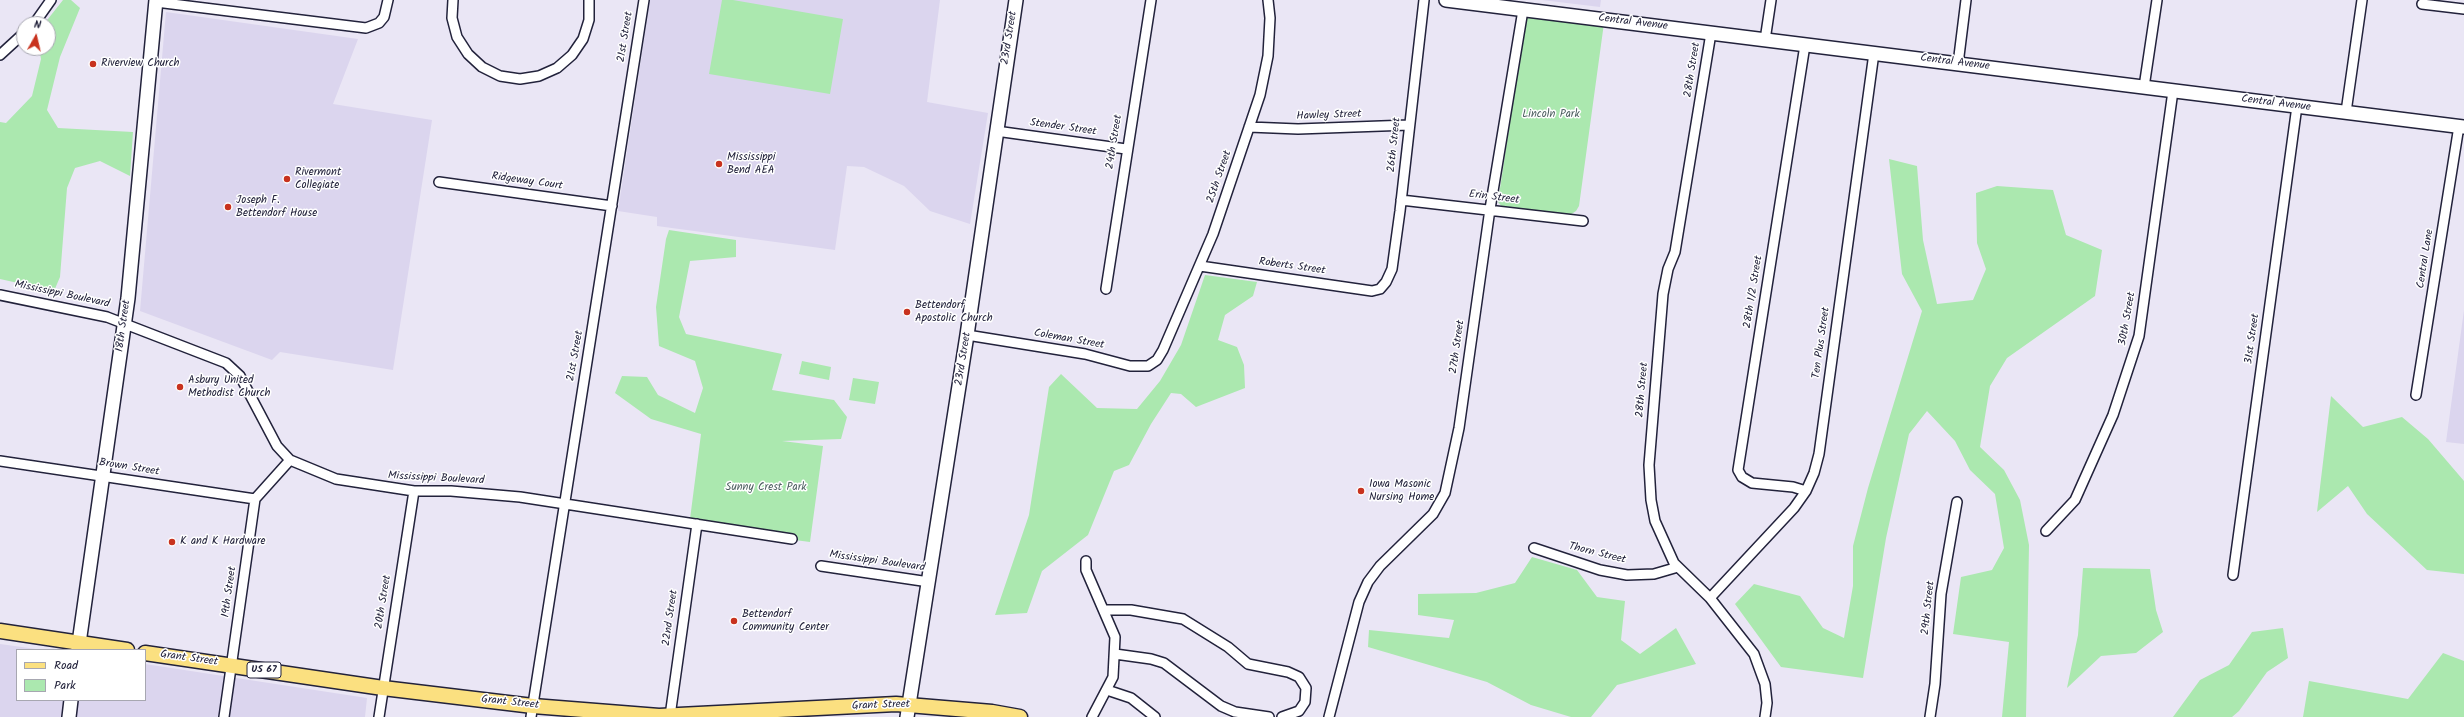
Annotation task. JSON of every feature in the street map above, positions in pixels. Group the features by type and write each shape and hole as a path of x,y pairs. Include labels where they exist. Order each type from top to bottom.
{"main road":[{"path":"0,631 79,646 115,649"},
{"name":"Grant Street","path":"146,653 532,711 670,716 908,710 992,712 1020,717"}],"street":[{"path":"40,16 51,0"},
{"path":"156,1 366,28 379,23 384,17 388,0"},
{"path":"453,0 452,18 458,37 468,54 482,67 500,76 520,79 539,76 558,68 572,55 583,39 589,20 589,0"},
{"name":"21st Street","path":"532,711 644,0"},
{"name":"23rd Street","path":"908,710 968,335 996,131 1016,0"},
{"name":"24th Street","path":"1106,289 1126,149 1151,0"},
{"name":"25th Street","path":"1161,353 1213,234 1260,95 1268,56 1270,18 1268,0"},
{"name":"26th Street","path":"1380,289 1386,282 1392,269 1424,0"},
{"name":"Central Avenue","path":"1446,0 2462,127"},
{"path":"1765,40 1771,0"},
{"path":"1958,64 1966,0"},
{"path":"2144,87 2157,0"},
{"path":"2346,112 2362,0"},
{"name":"18th Street","path":"79,646 124,323 156,1"},
{"path":"2422,4 2464,9"},
{"name":"27th Street","path":"1330,717 1343,657 1359,602 1368,582 1380,566 1433,514 1445,493 1459,428 1490,209 1523,10"},
{"name":"28th Street","path":"1711,33 1675,252 1668,269 1663,294 1649,465 1651,500 1655,521 1678,566 1710,598 1754,654 1765,684 1767,703 1765,717"},
{"path":"0,55 16,40"},
{"name":"28th 1/2 Street","path":"1806,45 1738,470 1742,477 1752,483 1793,487 1806,491"},
{"name":"Ten Plus Street","path":"1710,598 1794,508 1806,491 1819,454 1874,53"},
{"name":"30th Street","path":"2046,531 2074,500 2113,415 2139,336 2173,91"},
{"name":"31st Street","path":"2232,575 2298,106"},
{"name":"Hawley Street","path":"1249,128 1298,129 1409,125"},
{"name":"Central Lane","path":"2416,395 2462,127"},
{"name":"Stender Street","path":"996,131 1126,149"},
{"name":"Ridgeway Court","path":"439,182 612,206"},
{"name":"Erin Street","path":"1401,200 1490,209 1583,221"},
{"name":"Roberts Street","path":"1200,266 1372,290 1380,289"},
{"name":"Mississippi Boulevard","path":"0,295 107,317 226,363 240,376 277,446 290,460 336,479 414,491 490,494 792,539"},
{"name":"Coleman Street","path":"968,335 1085,354 1130,366 1148,366 1161,353"},
{"path":"255,499 290,460"},
{"name":"Brown Street","path":"0,461 255,499"},
{"name":"20th Street","path":"379,717 414,491"},
{"name":"19th Street","path":"224,717 255,499"},
{"name":"29th Street","path":"1930,717 1936,684 1941,594 1957,502"},
{"name":"22nd Street","path":"670,716 697,524"},
{"name":"Thorn Street","path":"1534,548 1600,570 1626,575 1654,574 1678,566"},
{"path":"1086,561 1086,570 1115,637 1113,677 1092,717"},
{"name":"Mississippi Boulevard","path":"821,566 929,582"},
{"path":"1104,610 1131,610 1183,619 1228,647 1248,664 1288,672 1299,677 1306,688 1305,702 1299,711 1282,717"},
{"path":"1115,654 1164,663 1221,706 1235,712 1269,717"},
{"path":"1107,690 1131,698 1155,717"},
{"path":"69,717 71,701"}],"shaded area":[{"path":"650,0 940,0 927,102 988,113 970,224 930,211 904,186 864,167 847,166 835,250 657,226 657,217 618,211"},
{"path":"1542,0 1601,0 1600,7"},
{"name":"Rivermont Collegiate","path":"166,12 358,39 333,104 432,120 393,370 280,352 272,360 140,311"},
{"path":"2464,310 2464,444 2446,442"},
{"path":"0,644 36,649 16,649 16,701 146,701 146,664 367,698 365,717 0,717"}],"green space":[{"path":"63,0 71,0 80,8 60,57 47,110 58,128 133,132 130,176 100,161 75,168 67,188 60,277 54,291 0,279 0,122 6,123 32,96 40,56 56,56 56,16 50,16"},
{"path":"722,0 733,0 843,19 830,94 709,74"},
{"name":"Lincoln Park","path":"1532,14 1604,23 1579,206 1576,211 1570,215 1503,208 1498,202 1525,20"},
{"path":"1889,159 1917,166 1923,240 1937,304 1973,300 1986,269 1977,243 1976,193 1997,186 2053,190 2066,235 2102,250 2095,296 2007,358 1990,386 1980,447 2004,470 2020,500 2029,545 2026,717 2002,717 2009,642 1953,634 1961,577 1992,570 2004,548 1995,494 1970,470 1955,441 1927,411 1909,434 1886,538 1863,678 1781,667 1735,604 1754,584 1800,596 1823,628 1844,638 1853,586 1853,546 1868,488 1922,311 1902,274"},
{"name":"Sunny Crest Park","path":"669,230 736,240 736,257 690,261 679,317 686,334 782,354 772,390 834,400 847,417 841,439 782,441 823,446 810,542 703,528 704,520 690,519 701,434 651,419 615,393 622,376 647,377 658,395 695,413 703,388 695,361 659,346 656,307 666,239"},
{"path":"1205,275 1257,282 1253,296 1225,315 1218,340 1237,347 1244,365 1245,388 1196,407 1181,394 1171,393 1151,424 1129,465 1114,471 1088,535 1042,571 1027,613 995,615 1029,515 1049,387 1061,374 1097,408 1137,409 1160,381 1181,345"},
{"path":"802,361 831,367 829,380 799,374"},
{"path":"853,378 879,382 875,404 849,400"},
{"path":"2331,396 2363,427 2402,417 2428,439 2464,481 2464,574 2427,570 2367,514 2348,486 2317,512"},
{"path":"1532,557 1577,570 1597,597 1625,601 1621,640 1640,654 1676,628 1696,664 1617,685 1591,717 1571,717 1531,705 1487,682 1368,647 1369,630 1449,638 1454,620 1418,615 1418,594 1476,593 1515,583"},
{"path":"2083,568 2150,569 2156,610 2163,632 2136,653 2101,656 2067,688 2078,635"},
{"path":"2283,628 2288,658 2267,672 2239,711 2232,717 2173,717 2200,680 2229,665 2252,632"},
{"path":"2443,653 2464,661 2464,717 2303,717 2309,681 2408,699"}],"place":[{"name":"Riverview Church","path":"93,64"},
{"name":"Mississippi Bend AEA","path":"719,164"},
{"name":"Rivermont Collegiate","path":"287,179"},
{"name":"Joseph F. Bettendorf House","path":"228,207"},
{"name":"Bettendorf Apostolic Church","path":"907,312"},
{"name":"Asbury United Methodist Church","path":"180,387"},
{"name":"Iowa Masonic Nursing Home","path":"1361,491"},
{"name":"K and K Hardware","path":"172,542"},
{"name":"Bettendorf Community Center","path":"734,621"}]}
